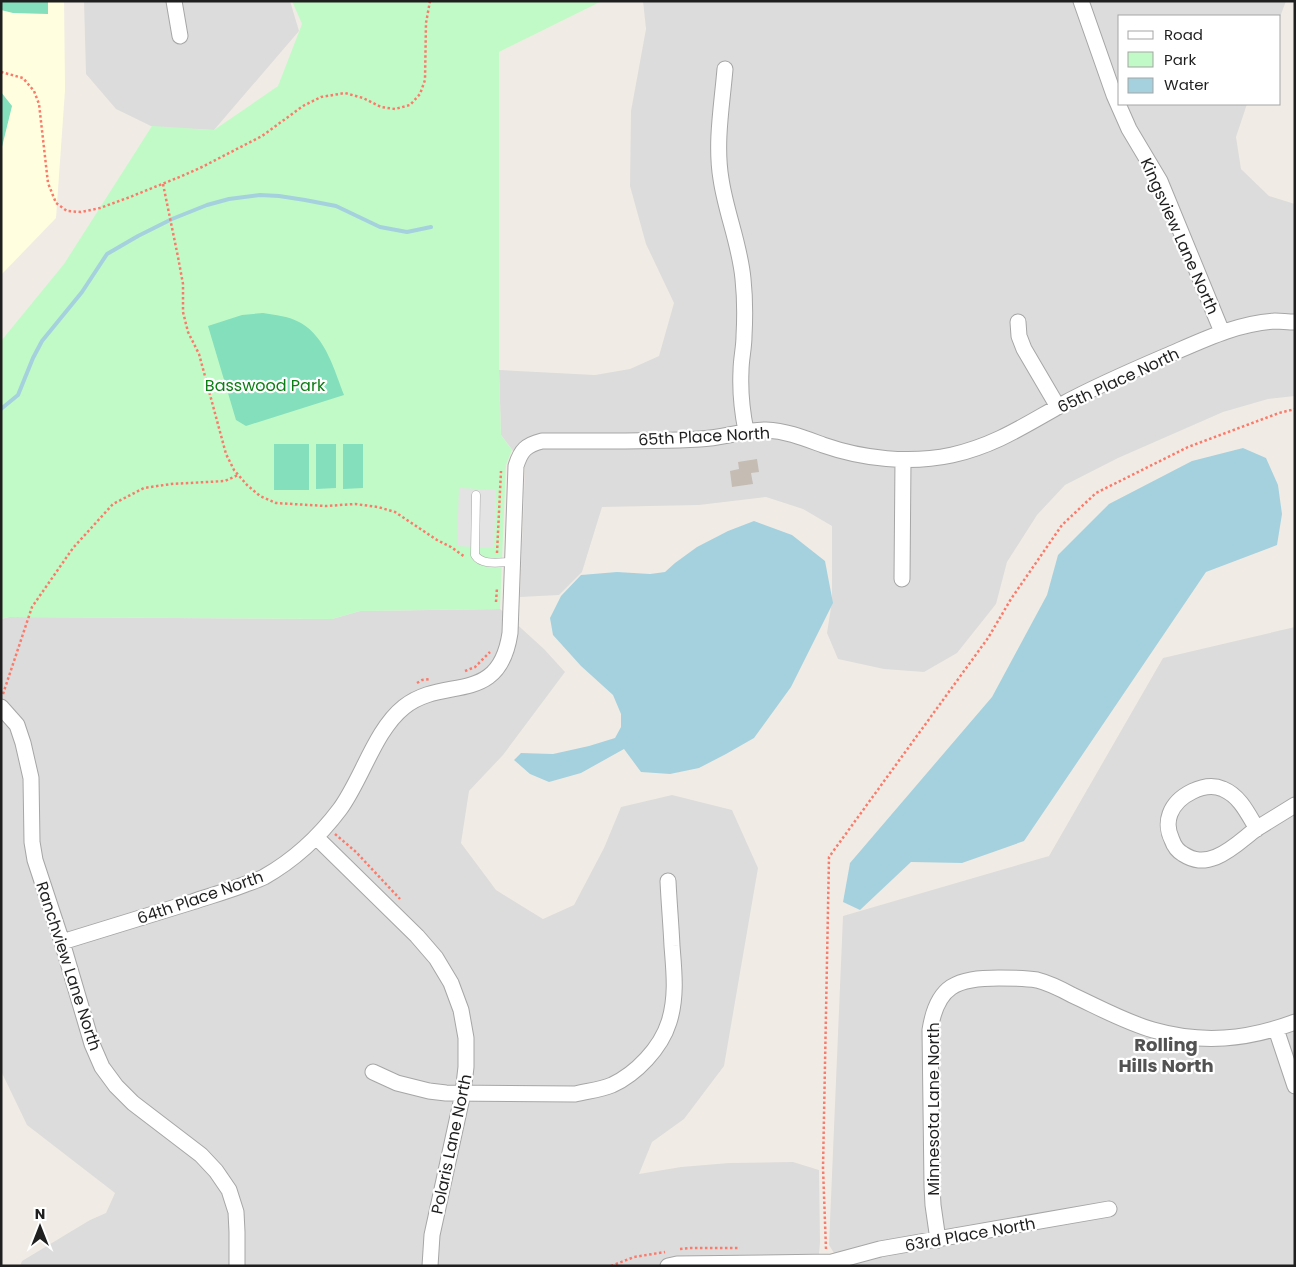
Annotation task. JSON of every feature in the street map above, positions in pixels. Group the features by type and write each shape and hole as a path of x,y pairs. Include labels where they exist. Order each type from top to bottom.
{"street":[{"path":"174,1 180,36"},
{"name":"Kingsview Lane North","path":"1081,1 1118,104"},
{"path":"725,69 719,137 719,166 723,194 738,249 743,278 744,336 741,396 746,431"},
{"name":"Kingsview Lane North","path":"1119,105 1129,128 1160,181 1222,332"},
{"name":"65th Place North","path":"434,686 478,682 492,674 504,657 510,633 504,562 516,466 524,448 533,443 542,440 702,439 746,431 767,430 787,432 824,445 880,458 903,460 950,456 994,442 1122,374 1222,332 1275,321 1295,322"},
{"path":"1018,322 1019,336 1024,349 1058,407"},
{"path":"902,579 903,460"},
{"name":"64th Place North","path":"62,942 231,890 263,878 297,855 340,810 392,719 404,707 420,698 434,686"},
{"name":"Ranchview Lane North","path":"1,707 17,725 23,743 30,778 32,842 35,860 62,942 92,1044 102,1067 116,1086 133,1103 201,1155 216,1171 229,1190 236,1212 237,1266"},
{"path":"1257,829 1244,807 1235,797 1225,789 1207,786 1186,795 1176,804 1170,813 1168,823 1169,833 1178,851 1192,860 1204,860 1215,857 1232,848 1257,829 1295,805"},
{"name":"Polaris Lane North","path":"321,831 436,958 451,983 461,1010 466,1038 466,1067 463,1093 432,1235 430,1266"},
{"path":"373,1072 397,1084 446,1093 575,1094 612,1085 630,1074 646,1060 659,1042 669,1023 674,1002 675,980 668,881"},
{"name":"Minnesota Lane North","path":"938,1240 932,1186 930,1030 933,1013 940,999 951,987 966,980 981,978 1038,980 1152,1030 1210,1039 1240,1037 1276,1029 1295,1022"},
{"path":"1276,1029 1295,1086"},
{"name":"63rd Place North","path":"668,1266 678,1264 832,1264 880,1249 1108,1209"}],"lane":[{"path":"476,495 475,555 478,560 484,562 504,562"}],"path":[{"path":"1,72 23,78 34,91 39,104 48,183 56,203 67,211 81,212 100,208 202,167 262,136 303,106 321,97 345,93 363,98 381,107 395,109 410,105 420,94 425,80 426,23 430,1"},
{"path":"163,184 183,284 184,312 188,332 199,354 226,454 238,475 260,496 276,503 326,506 355,504 378,507 395,512 437,540 464,555 467,561"},
{"path":"832,1264 826,1249 823,1168 829,857 988,638 1011,599 1062,525 1069,518 1096,493 1188,447 1279,413 1295,409"},
{"path":"496,602 500,572 504,562 500,475 502,467"},
{"path":"1,698 32,607 73,548 113,504 144,488 171,484 225,481 238,475"},
{"path":"462,672 475,667 490,652 492,645"},
{"path":"414,685 422,680 434,686"},
{"path":"321,831 356,852 404,902"}],"shaded area":[{"path":"1,1 64,1 65,90 56,218 1,275"},
{"path":"84,1 290,1 299,31 214,130 153,127 116,109 86,74"},
{"path":"643,1 1286,1 1281,15 1118,15 1118,105 1247,105 1236,137 1241,169 1269,196 1295,204 1295,396 1268,399 1223,412 1118,458 1065,485 1037,515 1007,562 996,604 957,653 924,672 884,669 838,659 827,633 832,601 832,526 803,509 766,497 699,505 602,507 582,572 559,595 520,597 525,467 501,435 499,370 595,375 630,369 659,356 674,303 646,244 630,186 631,111 646,29"},
{"path":"459,488 496,490 494,548 457,546"},
{"path":"500,609 544,649 565,672 503,755 469,791 461,843 496,890 543,919 574,905 604,848 621,807 672,795 732,810 758,868 724,1066 684,1119 652,1142 639,1174 681,1167 729,1163 793,1162 819,1170 820,1242 818,1266 20,1266 22,1261 90,1220 106,1213 115,1193 27,1125 1,1071 1,619 9,617 332,619 360,611"},
{"path":"1295,627 1295,1266 842,1266 829,1245 843,916 1049,856 1163,658"}],"green space":[{"path":"1,1 48,1 48,14 13,13 1,10"},
{"name":"Basswood Park","path":"292,1 602,1 499,52 499,370 501,435 512,450 506,465 500,609 360,611 332,619 9,617 1,619 1,341 64,264 152,126 214,130 278,86 302,24"},
{"path":"1,92 12,106 1,151"},
{"path":"263,313 292,319 310,329 328,355 344,395 246,426 236,420 208,326 242,315"},
{"path":"274,444 309,444 309,490 274,490"},
{"path":"316,444 336,444 336,488 316,489"},
{"path":"343,444 363,444 363,488 343,489"}],"water":[{"path":"1243,448 1266,458 1278,485 1282,514 1277,545 1206,572 1024,841 962,863 911,862 860,910 843,902 850,863 992,697 1047,595 1058,555 1109,504 1192,461"},
{"path":"754,521 792,535 825,561 833,603 791,687 754,738 699,768 670,774 641,772 624,749 581,773 549,782 530,774 514,760 521,753 553,754 615,738 621,727 621,714 613,695 581,666 553,635 550,618 561,596 581,575 617,572 650,574 665,572 697,547 728,531"}],"building":[{"path":"757,459 759,472 751,473 753,484 732,487 730,471 739,469 738,462"}],"waterway":[{"path":"1,409 18,395 42,341 82,292 107,254 172,219 207,205 229,199 260,195 279,196 336,206 380,227 407,232 431,227"}],"district":[{"name":"Rolling Hills North","path":"1166,1055"}]}
